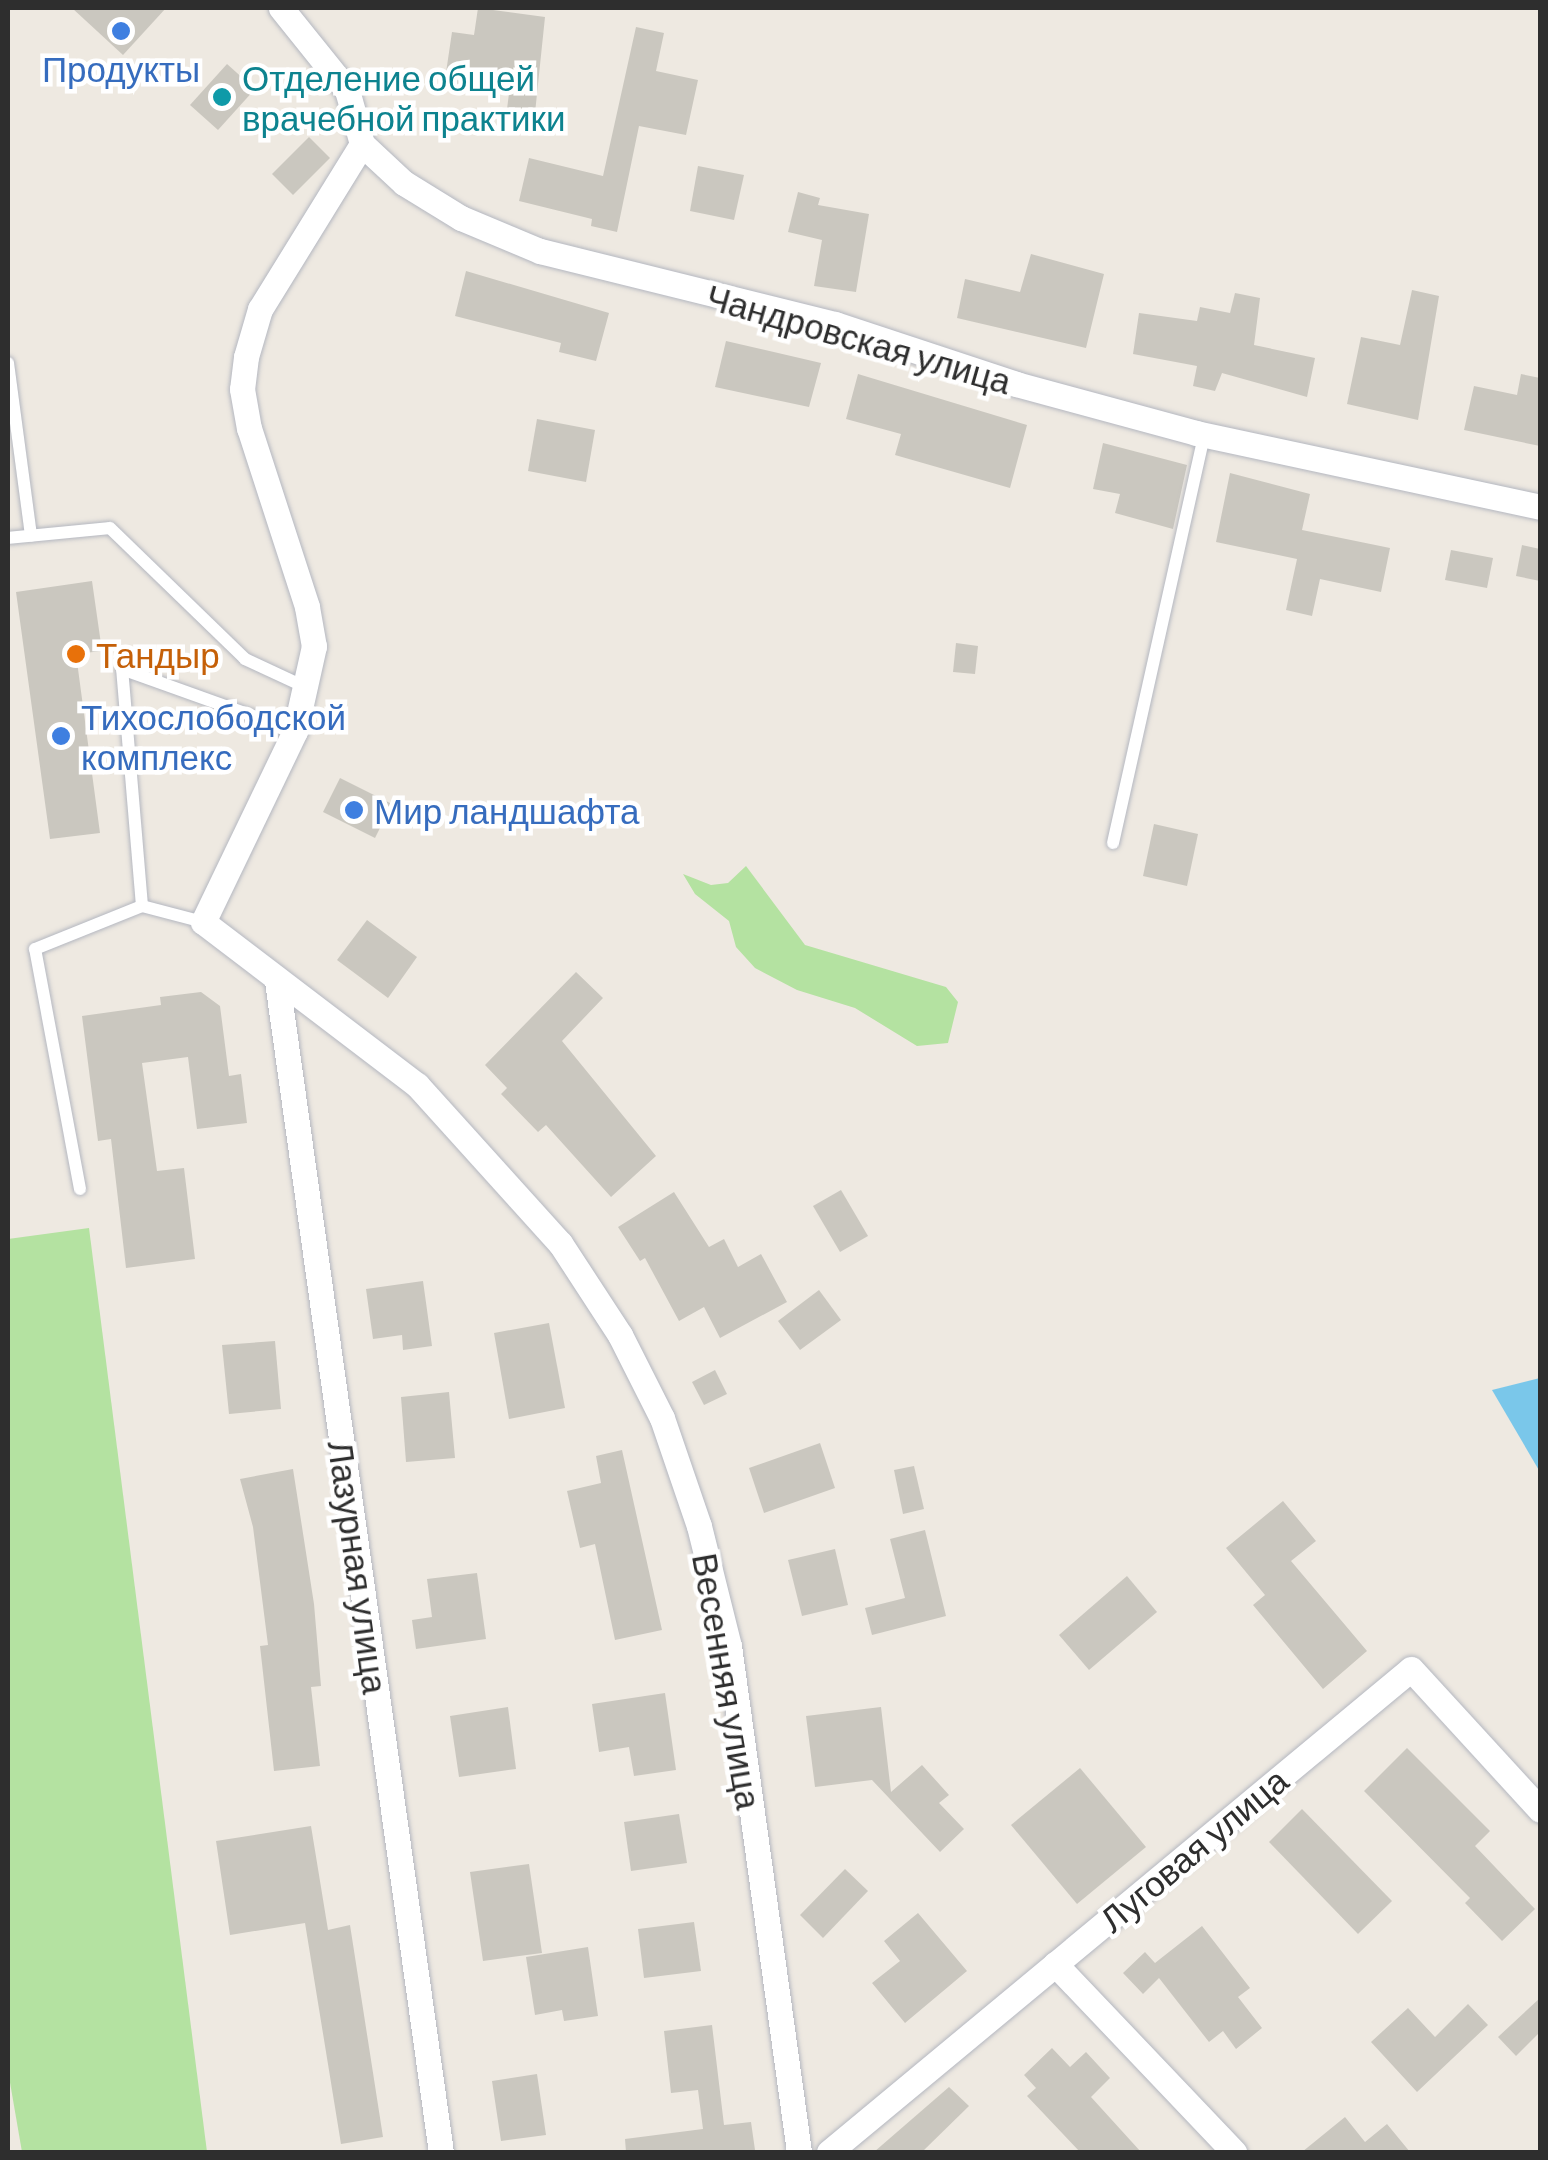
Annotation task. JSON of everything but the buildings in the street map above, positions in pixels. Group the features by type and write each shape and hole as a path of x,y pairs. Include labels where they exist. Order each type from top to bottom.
{"street":[{"path":"204,922 295,731 314,646 307,607 242,389 260,310 362,144 347,90 281,8"},
{"name":"Чандровская улица","path":"362,144 404,184 447,210 540,250 835,324 1016,384 1204,435 1540,507"},
{"name":"Весенняя улица","path":"204,922 417,1085 560,1243 620,1335 662,1418 699,1526 729,1646 799,2152"},
{"name":"Лазурная улица","path":"278,981 441,2152"},
{"name":"Луговая улица","path":"828,2152 1411,1669 1540,1810"},
{"path":"1055,1964 1234,2152"}],"lane":[{"path":"8,363 31,535"},
{"path":"1113,843 1204,435"},
{"path":"8,538 110,528 245,659 307,688"},
{"path":"142,906 122,668 295,731"},
{"path":"80,1189 35,948 142,906 204,922"}],"green space":[{"path":"746,866 805,945 946,987 958,1002 948,1043 917,1046 855,1008 797,990 755,968 736,947 729,921 695,894 683,874 711,885 728,883"},
{"path":"89,1228 207,2152 22,2152 8,2071 8,1239"}],"water":[{"path":"1540,1378 1540,1472 1492,1390"}],"place":[{"name":"Продукты","path":"121,31"},
{"name":"Отделение общей врачебной практики","path":"222,97"},
{"name":"Тандыр","path":"76,654"},
{"name":"Тихослободской комплекс","path":"61,736"},
{"name":"Мир ландшафта","path":"354,810"}]}
